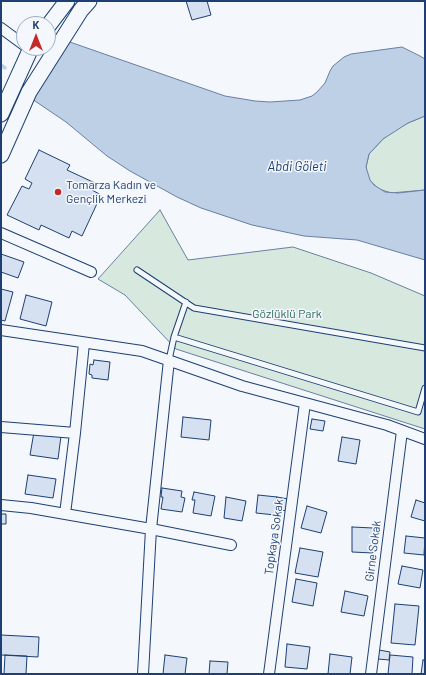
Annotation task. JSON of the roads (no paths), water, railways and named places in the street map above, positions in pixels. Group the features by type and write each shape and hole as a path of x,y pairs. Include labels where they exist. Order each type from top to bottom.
{"main road":[{"path":"56,16 67,1"},
{"path":"1,155 29,92 81,10 89,1"},
{"path":"1,114 25,56"}],"street":[{"path":"1,28 16,39"},
{"path":"1,233 91,272"},
{"path":"1,330 142,351 242,386 402,431 425,439"},
{"path":"65,514 84,342"},
{"path":"143,674 151,529 169,360"},
{"name":"Topkaya Sokak","path":"269,674 305,403"},
{"path":"1,427 75,433"},
{"name":"Girne Sokak","path":"371,674 402,431"},
{"path":"1,505 31,508 231,545"}],"lane":[{"path":"137,270 194,308 425,348"},
{"path":"169,360 174,337 186,302"},
{"path":"174,337 418,412 425,388"}],"water":[{"name":"Abdi Göleti","path":"64,40 225,96 270,102 300,100 312,96 325,83 333,66 344,57 351,54 402,47 420,56 425,59 425,116 408,123 383,139 369,154 366,167 370,180 374,185 385,192 398,193 425,190 425,260 357,240 304,236 252,225 201,208 177,197 130,171 107,156 66,122 32,99"}],"waterway":[{"path":"1,65 5,68"}],"place":[{"name":"Tomarza Kadın ve Gençlik Merkezi","path":"58,192"}],"park label":[{"name":"Gözlüklü Park","path":"287,314"}]}
